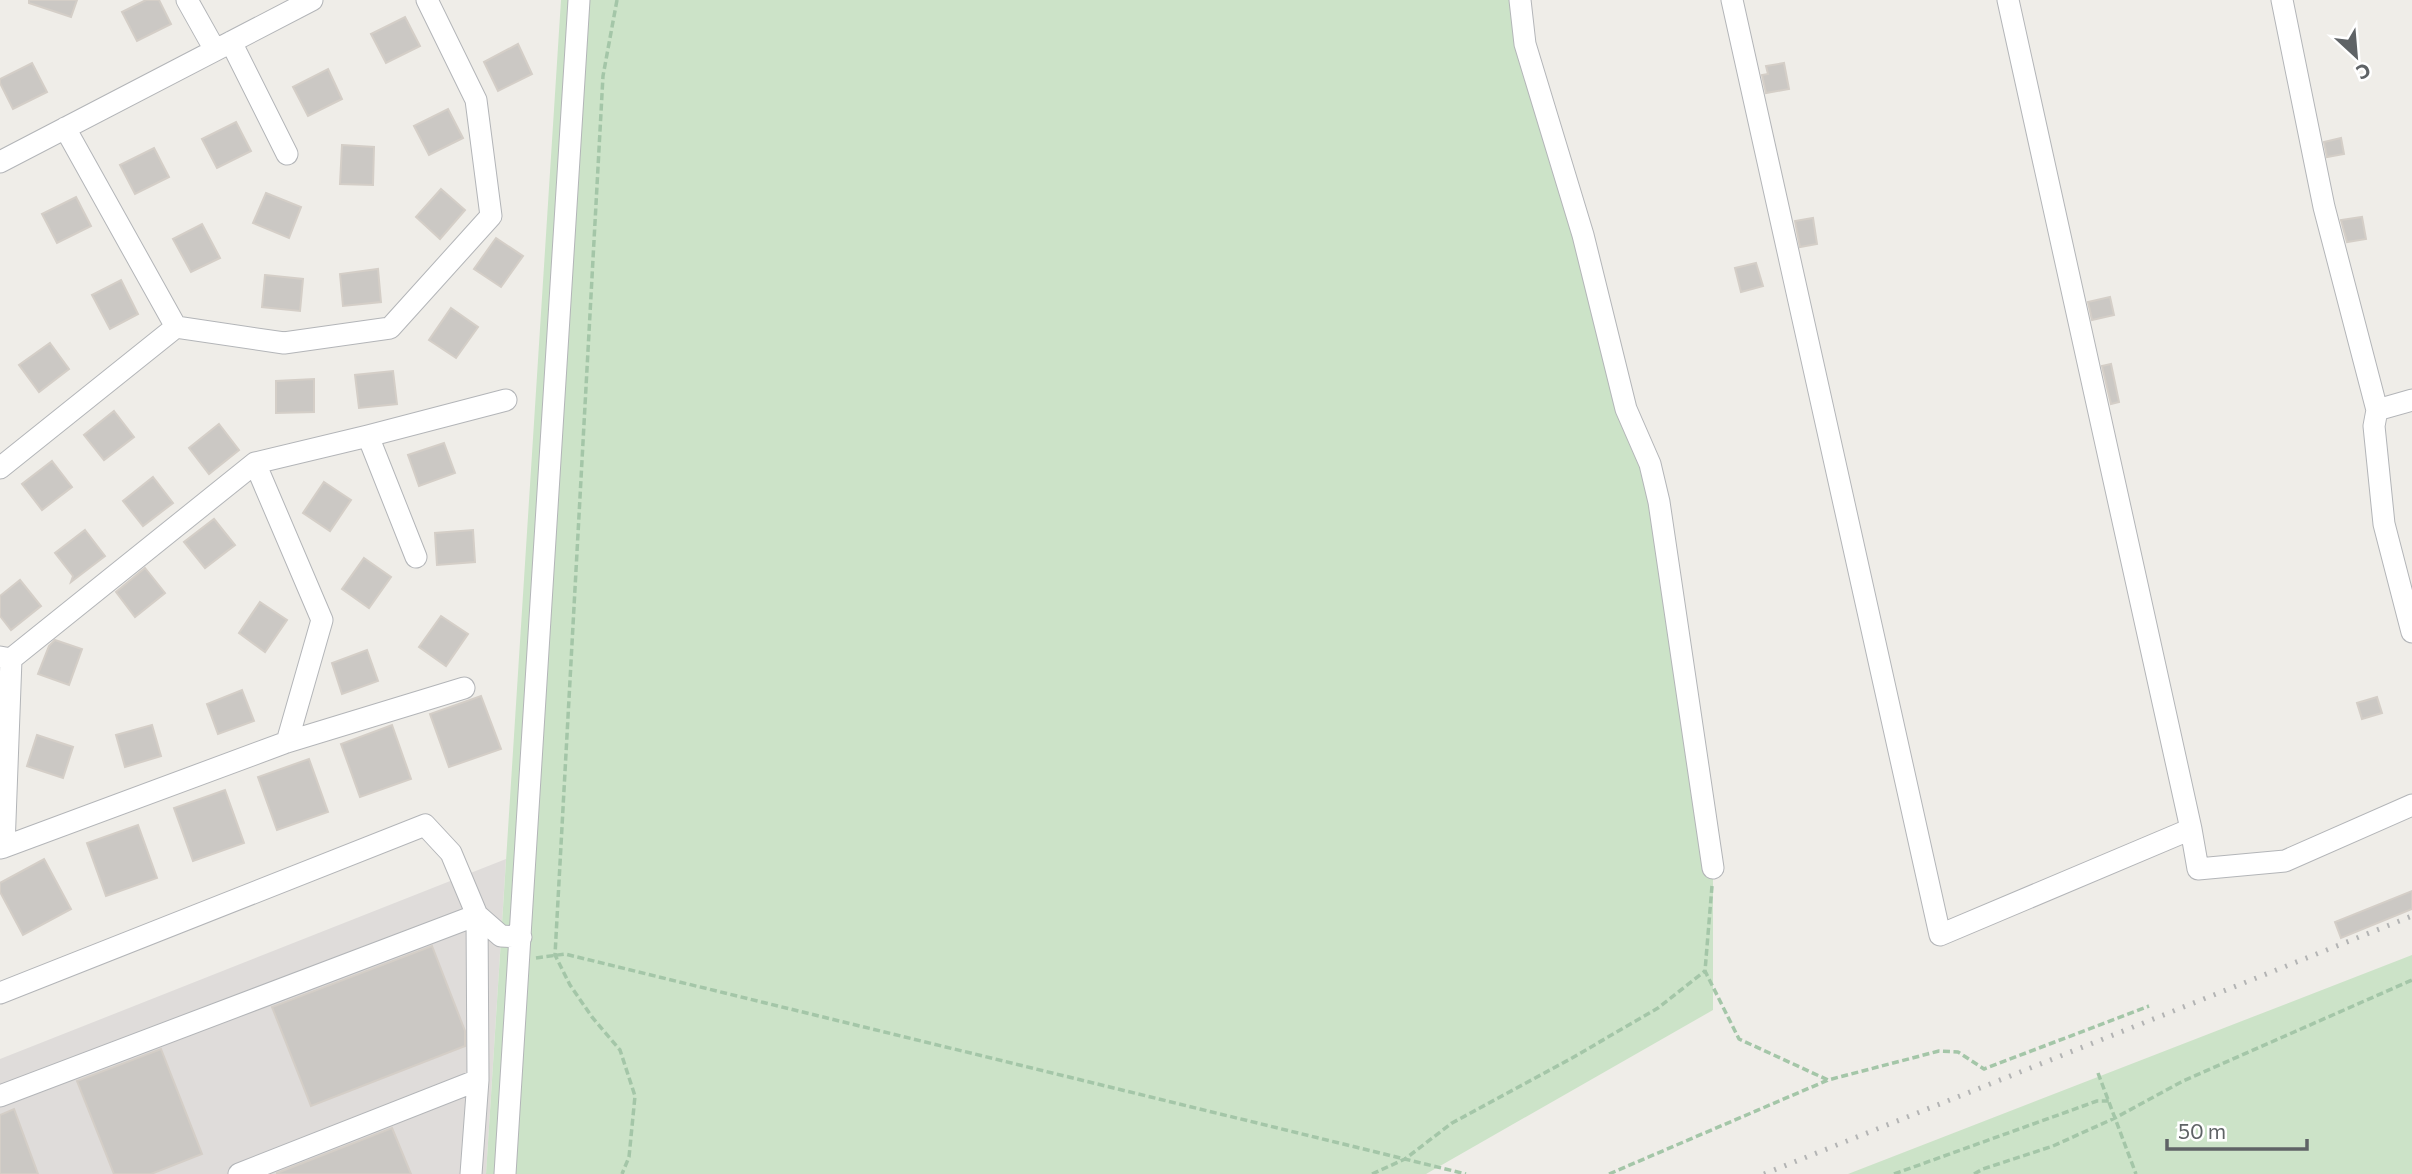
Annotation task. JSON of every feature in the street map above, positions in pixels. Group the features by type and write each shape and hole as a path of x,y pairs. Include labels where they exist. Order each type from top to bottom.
{"lane":[{"path":"187,0 223,46 288,154"},
{"path":"0,162 312,0"},
{"path":"0,468 176,327 284,343 390,328 491,216 476,100 427,0"},
{"path":"505,1174 579,0"},
{"path":"1520,0 1525,44 1583,235 1626,409 1650,464 1659,502 1713,869"},
{"path":"1732,0 1940,934 2192,829"},
{"path":"2008,0 2192,829 2198,869 2285,861 2412,805"},
{"path":"2282,0 2323,206 2377,410 2374,426 2384,524 2412,632"},
{"path":"65,128 176,327"},
{"path":"464,688 287,742 2,847 6,658 254,463 506,400"},
{"path":"2377,410 2412,400"},
{"path":"368,436 416,557"},
{"path":"254,463 322,620 287,742"},
{"path":"0,993 425,825 451,853 477,915 478,1080 471,1174"},
{"path":"477,915 502,936 521,937"},
{"path":"0,1096 477,915"},
{"path":"239,1174 478,1080"}],"path":[{"path":"617,0 603,76 555,955 585,1006 620,1050 635,1096 629,1157 622,1174"},
{"path":"1713,869 1705,971 1739,1039 1828,1080"},
{"path":"521,937 530,959 565,954 1466,1174"},
{"path":"1372,1174 1405,1159 1452,1123 1658,1009 1705,971"},
{"path":"1974,1174 2053,1146 2115,1118 2183,1081 2412,979"},
{"path":"1609,1174 1828,1080 1939,1051 1958,1052 1984,1069 2149,1006"},
{"path":"2098,1073 2136,1174"},
{"path":"1894,1174 2097,1101 2109,1101"}],"shaded area":[{"path":"506,859 486,1174 0,1174 0,1059"}],"green space":[{"path":"561,0 1520,0 1650,464 1713,868 1713,1010 1426,1174 486,1174"},
{"path":"2412,955 2412,1174 1848,1174"}],"building":[{"path":"29,0 77,0 71,17 29,3"},
{"path":"146,0 159,0 171,24 137,41 122,12"},
{"path":"405,17 420,46 386,63 371,34"},
{"path":"518,44 532,74 498,91 484,62"},
{"path":"32,63 47,92 13,109 0,79"},
{"path":"1784,63 1789,89 1766,93 1762,75 1768,74 1766,66"},
{"path":"328,69 342,99 308,116 293,87"},
{"path":"448,109 463,138 429,155 414,126"},
{"path":"236,122 251,151 217,168 202,139"},
{"path":"2341,138 2344,154 2327,157 2324,142"},
{"path":"342,145 374,147 373,185 340,184"},
{"path":"154,148 169,177 135,194 120,165"},
{"path":"441,189 465,210 440,239 416,217"},
{"path":"266,193 301,207 289,238 253,223"},
{"path":"76,197 91,226 57,243 42,214"},
{"path":"2362,217 2366,239 2347,242 2341,220"},
{"path":"1813,218 1817,244 1800,247 1795,221"},
{"path":"202,224 220,258 191,272 173,239"},
{"path":"496,238 523,256 501,287 474,269"},
{"path":"1756,263 1763,286 1741,292 1735,268"},
{"path":"378,269 381,302 343,306 340,274"},
{"path":"265,275 303,279 300,311 262,307"},
{"path":"121,280 138,314 110,329 92,295"},
{"path":"2110,297 2114,315 2092,320 2088,302"},
{"path":"451,308 478,327 456,358 429,340"},
{"path":"50,343 69,369 39,392 19,365"},
{"path":"2111,364 2119,402 2111,404 2102,366"},
{"path":"393,371 397,404 359,408 355,375"},
{"path":"314,379 314,412 276,413 276,381"},
{"path":"114,411 134,437 104,460 84,435"},
{"path":"219,424 239,450 209,474 189,448"},
{"path":"444,443 455,473 419,486 408,455"},
{"path":"52,461 72,487 42,510 22,484"},
{"path":"153,477 173,503 143,526 123,501"},
{"path":"324,482 351,500 330,531 303,513"},
{"path":"214,519 235,545 205,568 184,542"},
{"path":"85,530 105,556 71,582 73,576 55,553"},
{"path":"473,530 475,562 437,565 435,533"},
{"path":"364,558 391,577 369,608 342,589"},
{"path":"145,568 165,593 135,617 116,592"},
{"path":"20,580 41,606 11,630 0,616 0,596"},
{"path":"260,602 287,620 265,652 239,633"},
{"path":"441,616 468,634 446,666 419,647"},
{"path":"55,640 82,649 69,685 38,674 49,646"},
{"path":"367,650 378,681 342,694 332,663"},
{"path":"242,690 254,721 218,734 207,704"},
{"path":"481,696 501,749 449,767 430,714"},
{"path":"2377,697 2382,713 2362,719 2357,703"},
{"path":"152,725 161,756 125,767 116,735"},
{"path":"392,725 411,779 360,797 341,744"},
{"path":"37,735 73,747 63,778 27,766"},
{"path":"309,759 328,812 277,830 258,777"},
{"path":"225,790 244,843 193,861 174,808"},
{"path":"138,825 157,878 106,896 87,843"},
{"path":"44,859 71,909 23,935 0,892 0,883"},
{"path":"2412,891 2412,909 2341,938 2335,922"},
{"path":"432,946 465,1031 465,1046 311,1106 272,1007"},
{"path":"161,1049 202,1154 151,1174 114,1174 77,1081"},
{"path":"14,1109 38,1174 0,1174 0,1115"},
{"path":"392,1128 411,1174 277,1174 277,1173"}],"railway":[{"path":"1764,1174 2412,916"}]}
